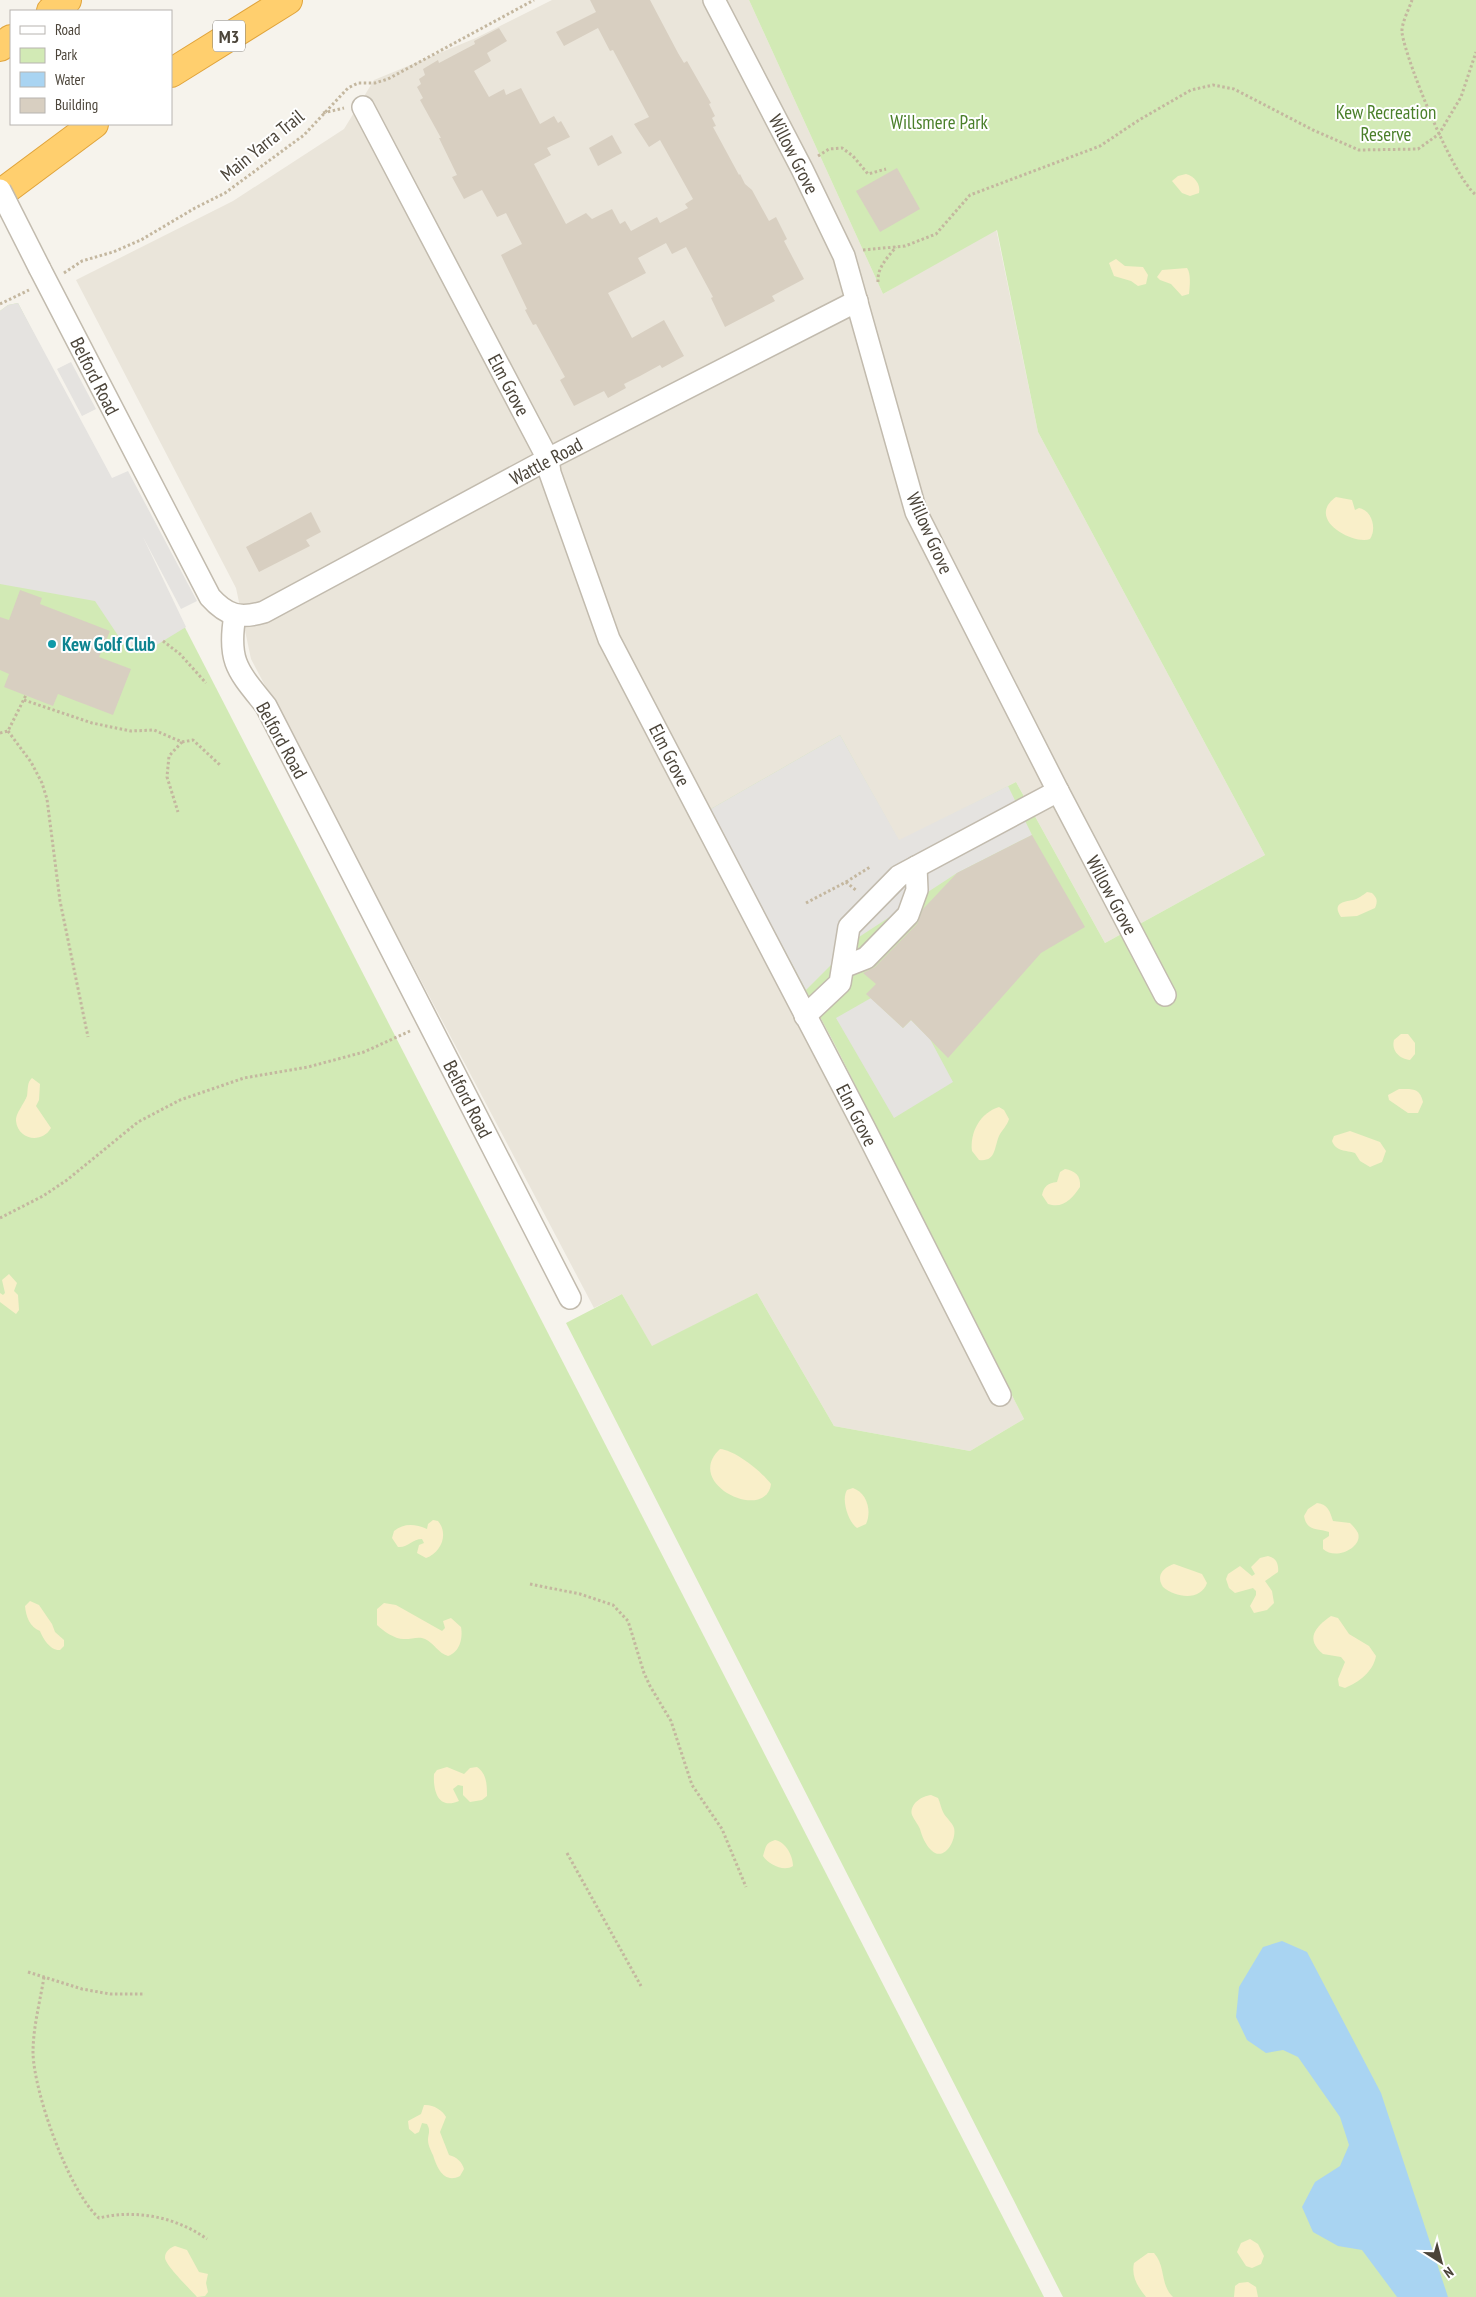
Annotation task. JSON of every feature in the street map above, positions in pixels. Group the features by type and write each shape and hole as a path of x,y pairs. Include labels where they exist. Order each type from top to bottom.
{"highway":[{"path":"53,10 68,0"},
{"name":"M3","path":"172,72 288,0"},
{"path":"0,192 93,125"}],"street":[{"name":"Willow Grove","path":"714,0 802,168 844,256 916,512 1058,791 1165,995"},
{"name":"Elm Grove","path":"363,107 548,459 550,473 609,639 1000,1395"},
{"name":"Belford Road","path":"0,192 210,597 220,608 235,615 231,644 234,661 241,674 266,706 570,1298"},
{"name":"Wattle Road","path":"235,615 250,616 264,612 548,459 857,301"},
{"path":"805,1016 840,983 849,927 899,876 1058,791"},
{"path":"843,967 866,958 908,915 917,890 916,867"}],"path":[{"name":"Main Yarra Trail","path":"0,304 44,275 68,271 82,261 113,252 141,240 195,208 225,193 304,135 348,88 358,83 375,83 388,78 534,0"},
{"path":"1412,0 1402,31 1416,75 1439,134 1455,168 1476,195"},
{"path":"844,256 856,250 905,246 936,234 970,195 1100,146 1139,120 1191,90 1213,85 1234,89 1313,130 1360,150 1418,149 1439,134 1461,97 1476,52"},
{"path":"802,168 811,160 829,150 842,148 853,156 868,174 886,169"},
{"path":"878,282 878,275 882,266 896,248"},
{"path":"163,641 180,654 206,683"},
{"path":"0,733 8,731 26,695"},
{"path":"24,700 92,723 131,731 154,730 182,742 193,740 220,765"},
{"path":"8,731 31,762 42,782 47,799 60,901 88,1037"},
{"path":"178,812 167,778 169,756 182,742"},
{"path":"846,882 870,867"},
{"path":"0,1218 43,1196 67,1180 138,1122 180,1100 244,1078 308,1067 364,1052 429,1023"},
{"path":"530,1584 580,1594 613,1605 628,1620 644,1672 671,1721 692,1785 722,1829 746,1887"},
{"path":"567,1853 640,1986"},
{"path":"28,1972 110,1994 145,1994"},
{"path":"44,1977 36,2020 34,2054 37,2088 71,2176 88,2206 99,2218 131,2213 164,2219 190,2226 207,2239"}],"shaded area":[{"path":"552,0 749,0 883,294 996,228 1038,432 1265,855 1105,943 1016,782 899,841 709,810 834,1043 1024,1419 970,1451 834,1426 757,1293 652,1347 622,1294 594,1308 251,659 236,588 76,280 233,201 344,129 374,80 476,38"},
{"path":"18,303 112,478 128,471 197,601 181,609 143,537 186,627 145,652 140,640 127,649 95,601 0,584 0,311 8,305"},
{"path":"71,362 96,409 82,416 57,369"},
{"path":"840,735 899,840 1008,786 1032,835 957,873 859,937 806,990 709,810"},
{"path":"871,998 903,1028 911,1020 930,1039 953,1082 894,1118 836,1018"}],"green space":[{"path":"749,0 1476,0 1476,2297 1063,2297 566,1323 622,1294 652,1346 757,1293 834,1426 970,1451 1024,1419 834,1043 709,810 840,735 899,841 1016,782 1105,943 1265,855 1038,432 997,230 883,294"},
{"name":"Kew Golf Club","path":"18,303 1044,2297 0,2297 0,311 8,305"}],"sand":[{"path":"1186,174 1196,181 1199,193 1190,196 1182,193 1172,181 1178,176"},
{"path":"1116,259 1125,266 1143,267 1148,275 1146,284 1138,286 1131,281 1114,276 1109,263"},
{"path":"1187,268 1190,276 1189,294 1182,296 1171,284 1157,277 1162,270"},
{"path":"1336,497 1352,500 1355,510 1359,508 1367,512 1373,525 1370,539 1353,538 1335,528 1329,522 1326,514 1328,505"},
{"path":"1367,892 1372,893 1376,898 1375,908 1357,916 1341,917 1338,909 1340,904 1357,899"},
{"path":"1401,1034 1408,1034 1415,1043 1415,1054 1410,1060 1403,1058 1395,1051 1394,1040"},
{"path":"32,1078 40,1084 39,1100 36,1106 51,1128 47,1133 36,1138 26,1136 21,1132 16,1121 18,1112 27,1096 28,1084"},
{"path":"1399,1089 1414,1090 1420,1094 1423,1102 1418,1113 1408,1113 1389,1100 1388,1095"},
{"path":"999,1107 1004,1110 1009,1119 999,1136 994,1153 989,1159 979,1160 972,1151 975,1130 986,1114"},
{"path":"1350,1131 1380,1142 1386,1151 1382,1162 1370,1167 1360,1161 1355,1153 1342,1150 1334,1145 1332,1141 1334,1136"},
{"path":"1065,1169 1077,1174 1080,1187 1067,1202 1058,1205 1048,1204 1042,1195 1044,1189 1049,1184 1057,1182 1060,1172"},
{"path":"9,1274 17,1283 14,1291 18,1295 19,1310 16,1314 0,1302 0,1293 3,1295 5,1293 2,1280"},
{"path":"720,1449 740,1457 767,1479 771,1484 766,1495 756,1500 743,1499 729,1494 718,1486 711,1475 711,1462"},
{"path":"853,1488 858,1490 865,1498 868,1508 866,1524 857,1528 851,1521 845,1504 847,1490"},
{"path":"1317,1503 1326,1507 1333,1521 1350,1523 1355,1529 1358,1533 1358,1538 1353,1547 1347,1551 1335,1554 1323,1549 1323,1540 1329,1536 1329,1532 1310,1527 1307,1525 1304,1516 1308,1509"},
{"path":"433,1520 438,1521 441,1526 443,1537 439,1548 431,1556 426,1558 417,1553 419,1545 424,1543 422,1539 398,1547 392,1538 394,1531 402,1527 414,1525 427,1529 428,1524"},
{"path":"1268,1556 1275,1560 1278,1566 1278,1572 1265,1581 1272,1591 1274,1603 1267,1610 1254,1613 1250,1606 1256,1591 1253,1588 1235,1593 1229,1588 1226,1579 1228,1574 1240,1566 1252,1576 1255,1574 1251,1567 1260,1558"},
{"path":"1174,1564 1202,1574 1207,1583 1204,1589 1199,1593 1188,1596 1175,1594 1163,1587 1160,1579 1161,1573"},
{"path":"30,1601 39,1605 55,1632 64,1640 64,1646 60,1650 51,1647 45,1641 40,1631 29,1621 25,1606"},
{"path":"384,1603 396,1605 442,1631 445,1628 443,1621 451,1618 461,1627 462,1636 458,1648 448,1656 441,1653 423,1638 401,1639 390,1635 377,1625 377,1609"},
{"path":"1331,1616 1338,1618 1349,1634 1369,1646 1376,1656 1369,1672 1345,1688 1339,1686 1338,1679 1345,1662 1341,1657 1323,1654 1314,1643 1313,1638 1320,1624"},
{"path":"447,1767 464,1774 470,1768 477,1767 485,1776 487,1796 482,1800 470,1802 463,1795 463,1786 458,1785 453,1789 459,1801 446,1803 442,1801 436,1792 434,1774 437,1770"},
{"path":"931,1795 938,1798 943,1812 954,1828 954,1838 949,1848 940,1854 931,1850 927,1845 912,1815 914,1804 924,1797"},
{"path":"775,1840 779,1841 788,1850 793,1866 789,1868 777,1867 763,1856 768,1844"},
{"path":"424,2105 437,2108 446,2117 440,2132 449,2155 457,2158 463,2166 464,2169 460,2176 450,2178 445,2176 439,2169 428,2144 429,2131 427,2124 422,2123 419,2132 415,2134 409,2129 408,2121 421,2114"},
{"path":"1250,2239 1258,2244 1264,2256 1261,2264 1252,2268 1246,2266 1237,2252 1241,2243"},
{"path":"175,2246 187,2250 199,2272 208,2274 206,2283 208,2292 205,2296 197,2297 166,2262 166,2253"},
{"path":"1148,2253 1154,2253 1158,2258 1166,2287 1173,2297 1146,2297 1138,2286 1133,2273 1134,2263"},
{"path":"1248,2282 1256,2287 1258,2297 1234,2297 1235,2286 1239,2283"}],"water":[{"path":"1282,1941 1307,1952 1381,2093 1448,2297 1397,2297 1362,2250 1338,2246 1313,2232 1302,2207 1315,2182 1340,2166 1349,2145 1340,2117 1298,2057 1283,2050 1266,2053 1247,2040 1236,2017 1239,1987 1263,1947"}],"building":[{"path":"590,0 650,0 678,53 684,63 687,61 711,103 709,104 715,116 712,118 716,126 713,127 739,175 752,190 769,221 776,217 787,239 784,241 804,279 772,296 775,301 725,327 711,298 713,297 686,247 672,254 666,243 638,258 646,273 608,293 632,338 664,320 684,356 662,368 660,365 624,384 626,388 608,398 604,391 574,406 560,380 565,377 536,324 533,325 525,310 527,309 501,255 522,244 506,213 497,217 482,190 464,199 452,177 457,175 439,138 441,138 420,100 423,98 417,87 421,84 419,79 425,75 423,69 438,60 439,63 475,44 474,41 499,28 507,41 487,53 491,61 474,71 489,97 504,89 506,95 521,88 540,124 554,116 558,123 561,121 570,137 547,148 551,155 534,164 566,224 586,213 592,219 612,209 620,224 625,221 631,231 657,217 660,223 688,208 685,204 693,199 660,140 649,147 634,124 649,117 613,50 610,51 598,28 564,46 556,32 596,12"},
{"path":"612,135 622,153 598,166 589,148"},
{"path":"897,168 920,209 880,232 856,191"},
{"path":"311,512 321,532 306,540 310,546 259,572 246,547"},
{"name":"Kew Golf Club","path":"20,590 42,598 40,604 110,631 99,657 131,669 113,715 58,694 53,706 4,687 9,674 0,670 0,617 9,620"},
{"path":"1032,835 1085,927 1041,953 948,1058 911,1020 903,1028 866,994 876,984 863,973 875,967 917,924 923,909 957,873"}],"place":[{"name":"Kew Golf Club","path":"52,644"}],"park label":[{"name":"Willsmere Park","path":"939,122"},
{"name":"Kew Recreation Reserve","path":"1386,123"}]}
